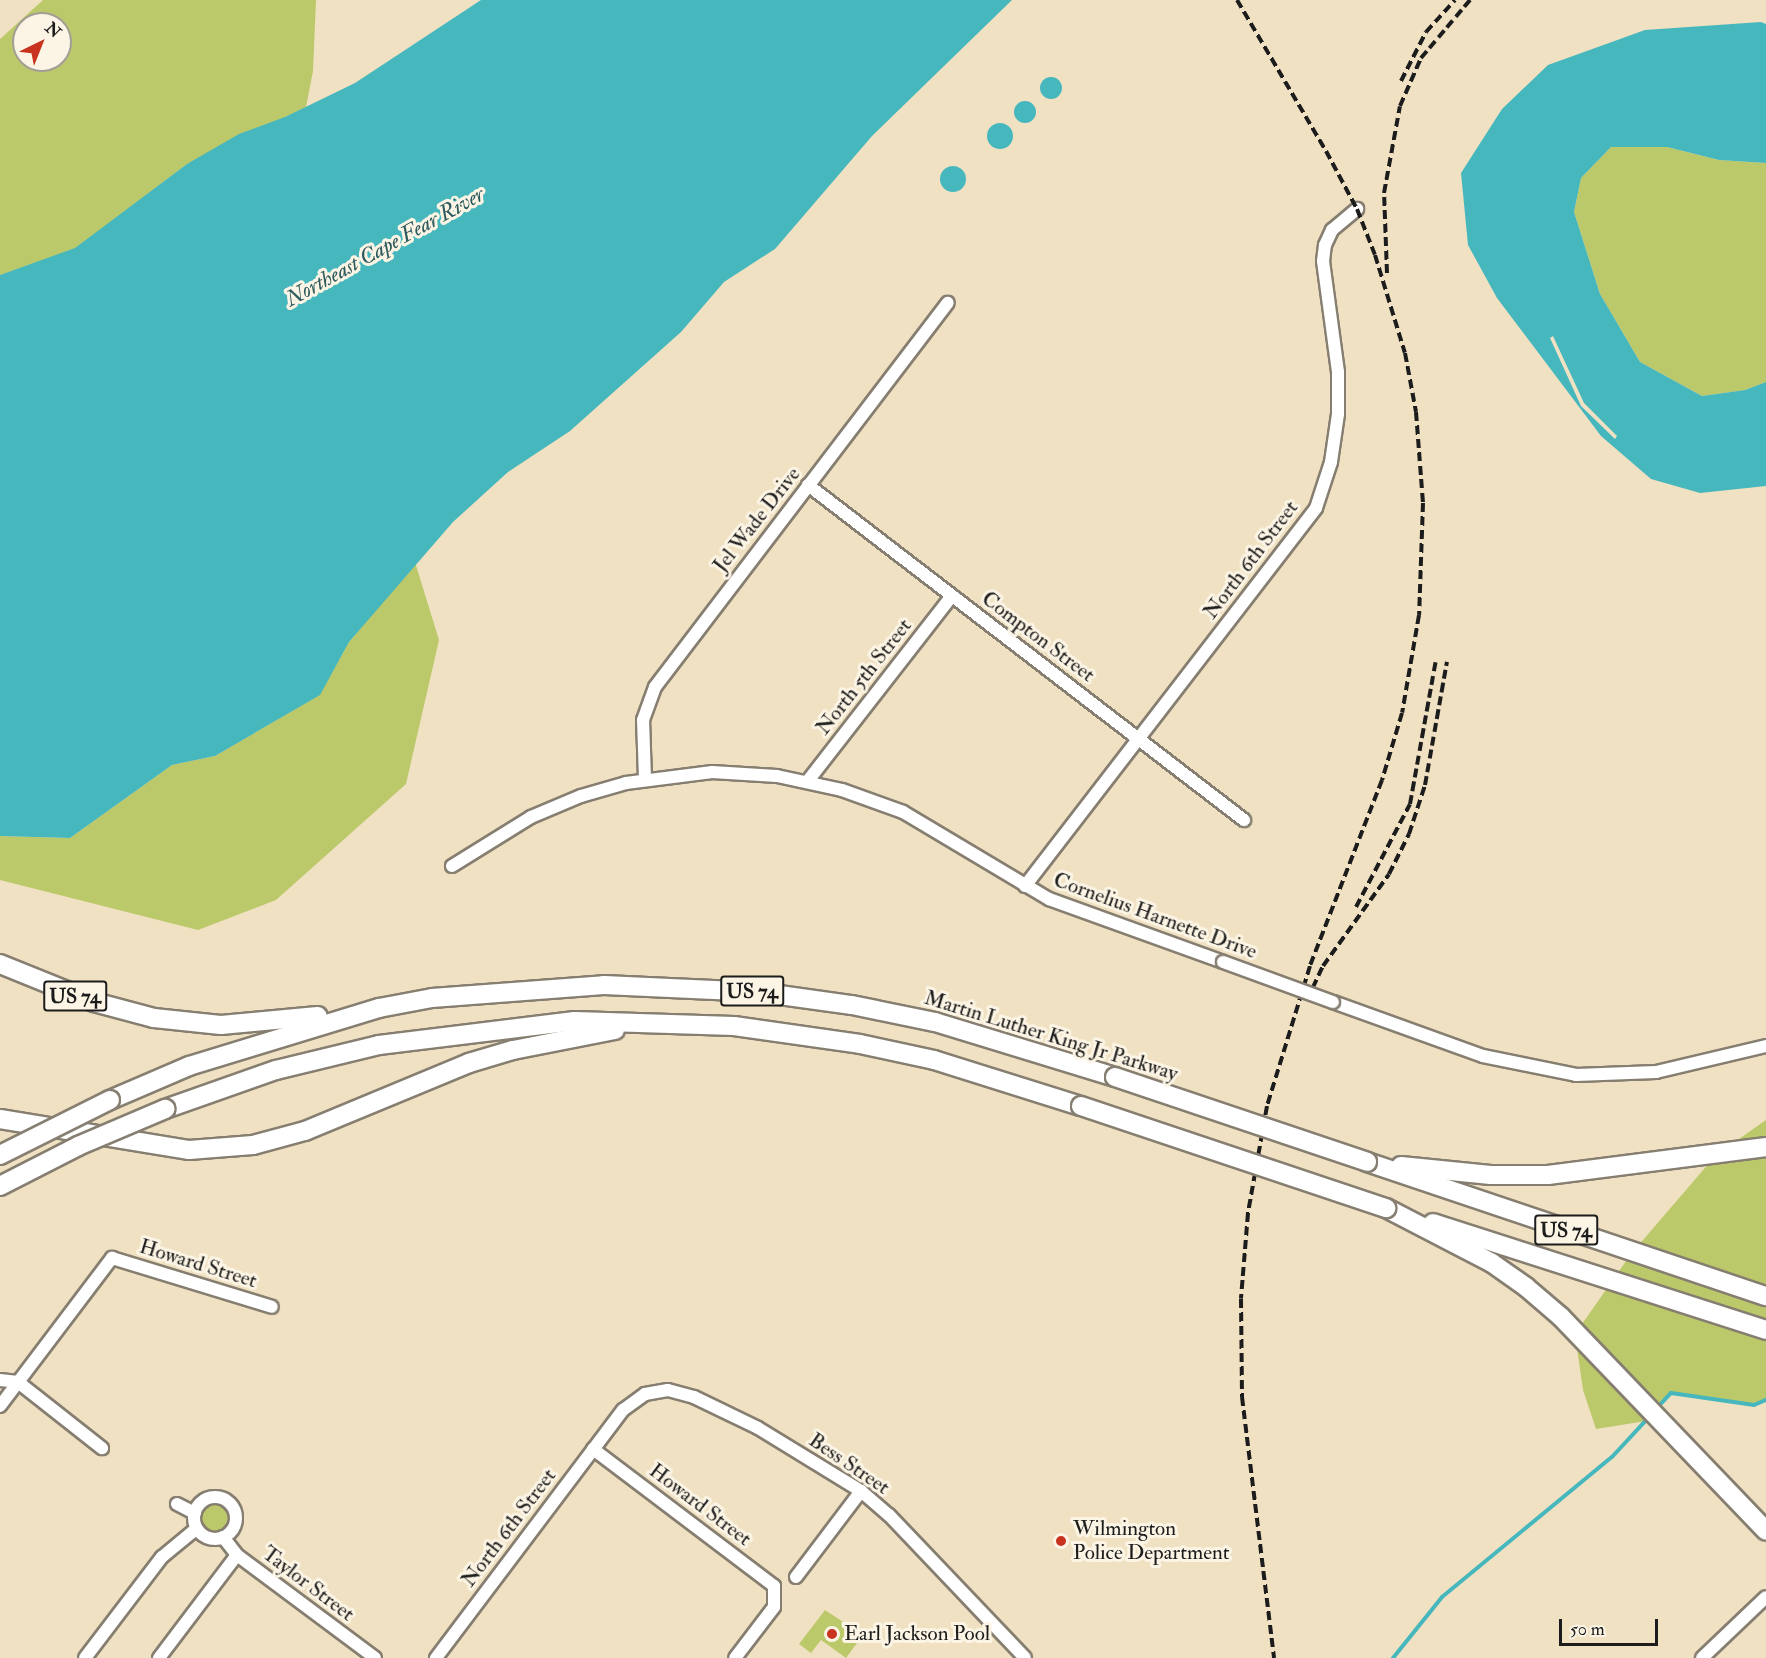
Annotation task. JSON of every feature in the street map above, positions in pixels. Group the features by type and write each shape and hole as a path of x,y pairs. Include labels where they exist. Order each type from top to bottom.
{"highway":[{"name":"US 74","path":"0,964 83,998 154,1018 232,1024 379,1008"},
{"name":"Martin Luther King Jr Parkway","path":"0,1155 110,1100 199,1063 379,1008 432,998 545,987 681,986 758,992 935,1022 1115,1077 1766,1296"},
{"path":"0,1186 78,1146 165,1109 276,1070 379,1045 575,1021 656,1023"},
{"name":"US 74","path":"0,1119 189,1150 253,1144 305,1131 502,1053 656,1023 734,1026 860,1044 978,1072 1386,1208 1766,1330"},
{"path":"1367,1162 1491,1175 1548,1175 1766,1147"},
{"path":"1386,1208 1492,1263 1526,1287 1561,1317 1766,1531"}],"street":[{"name":"North 6th Street","path":"1025,886 1137,738 1298,534 1324,489 1335,445 1339,389 1323,261 1332,230 1357,209"},
{"name":"Jel Wade Drive","path":"645,779 642,728 655,687 948,303"},
{"name":"Compton Street","path":"808,485 1244,820"},
{"name":"North 5th Street","path":"807,782 952,596"},
{"name":"Cornelius Harnette Drive","path":"452,866 560,803 645,779 712,772 807,782 903,812 1025,886 1077,911 1483,1056 1576,1075 1656,1072 1766,1046"},
{"name":"Howard Street","path":"18,1382 112,1258 272,1307"},
{"path":"0,1380 18,1382 102,1448"},
{"path":"0,1406 18,1382"},
{"name":"Bess Street","path":"614,1422 645,1394 678,1392 758,1428 861,1491 889,1515 1025,1658"},
{"name":"North 6th Street","path":"436,1658 614,1422"},
{"name":"Howard Street","path":"593,1449 768,1579 776,1597 774,1607 735,1658"},
{"path":"796,1577 861,1491"},
{"path":"208,1498 228,1502 236,1521 224,1537 208,1538 196,1528 195,1513 208,1498"},
{"path":"177,1504 195,1513"},
{"path":"85,1658 162,1557 196,1528"},
{"name":"Taylor Street","path":"224,1537 237,1555 375,1658"},
{"path":"159,1658 237,1555"},
{"path":"1702,1658 1766,1597"}],"green space":[{"path":"43,0 316,0 313,71 306,107 187,164 75,249 0,275 0,39 12,28 12,72 72,72 72,12 30,12"},
{"path":"1611,147 1667,147 1719,160 1766,163 1766,382 1745,390 1702,396 1640,362 1600,294 1574,212 1581,178"},
{"path":"415,562 439,640 406,784 276,900 198,930 0,880 0,836 70,838 172,765 215,756 319,695 349,642"},
{"path":"1766,1120 1766,1402 1754,1405 1671,1393 1646,1421 1596,1429 1583,1390 1575,1334 1631,1254 1716,1155"},
{"path":"215,1504 225,1508 229,1518 225,1528 215,1532 205,1528 201,1518 205,1508"},
{"name":"Earl Jackson Pool","path":"825,1610 863,1635 846,1658 821,1640 811,1653 799,1644"}],"water":[{"name":"Northeast Cape Fear River","path":"481,0 1012,0 872,136 775,249 724,282 681,332 570,431 508,472 453,522 349,642 320,695 215,756 172,765 70,838 0,836 0,275 75,248 187,164 239,134 285,117 355,83"},
{"path":"1761,22 1766,24 1766,163 1719,160 1667,147 1611,147 1581,178 1574,212 1600,294 1640,362 1702,396 1745,390 1766,382 1766,486 1700,493 1651,479 1601,436 1497,298 1468,245 1461,173 1502,109 1548,65 1645,30"},
{"path":"1051,77 1059,80 1062,88 1059,96 1051,99 1043,96 1040,88 1043,80"},
{"path":"1021,101 1029,101 1036,108 1036,116 1029,123 1021,123 1014,116 1014,108"},
{"path":"1000,123 1009,127 1013,136 1009,145 1000,149 991,145 987,136 991,127"},
{"path":"953,166 962,170 966,179 962,188 953,192 944,188 940,179 944,170"}],"pier":[{"path":"1553,336 1584,403 1617,436 1615,439 1581,406 1550,338"}],"waterway":[{"path":"1656,1409 1671,1393 1754,1405 1766,1400"},
{"path":"1393,1658 1442,1597 1612,1457 1649,1417"}],"railway":[{"path":"1237,0 1326,151 1357,209 1375,255 1405,353 1416,412 1423,503 1419,615 1402,713 1382,780 1310,966 1267,1106 1248,1213 1241,1299 1242,1397 1274,1658"},
{"path":"1401,81 1426,32 1455,0"},
{"path":"1387,273 1384,193 1400,106 1421,58 1470,0"},
{"path":"1356,907 1410,804 1436,659"},
{"path":"1307,1000 1323,966 1389,874 1409,834 1425,785 1447,662"}],"place":[{"name":"Wilmington Police Department","path":"1061,1541"},
{"name":"Earl Jackson Pool","path":"832,1634"}]}
